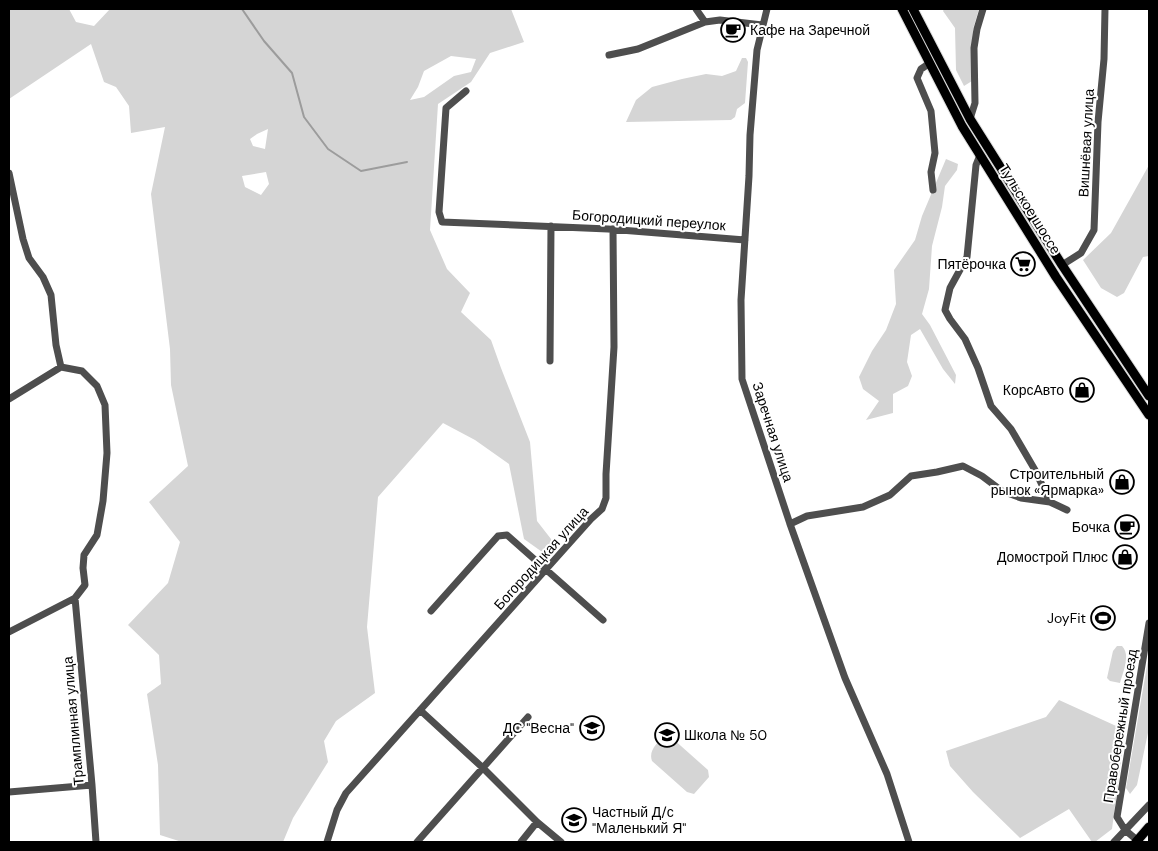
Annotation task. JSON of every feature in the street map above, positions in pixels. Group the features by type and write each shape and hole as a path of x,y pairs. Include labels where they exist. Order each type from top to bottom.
{"main road":[{"name":"Тульское шоссе","path":"902,9 962,126 1056,277 1149,415"},
{"name":"Тульское шоссе","path":"913,9 970,119 1062,266 1149,396"},
{"path":"1136,841 1149,827"}],"street":[{"path":"696,9 705,22"},
{"name":"Заречная улица","path":"767,9 757,50 750,135 741,300 742,379 790,524 845,678 887,774 909,842"},
{"path":"970,119 975,103 974,48 983,9"},
{"name":"Вишнёвая улица","path":"1062,266 1080,253 1094,230 1105,9"},
{"path":"609,55 638,49 705,22 720,20 762,25"},
{"path":"930,63 921,69 917,78 931,110 935,153 930,172 933,190"},
{"name":"Богородицкий переулок","path":"466,91 446,108 439,212 442,222 613,229 745,240"},
{"path":"980,155 976,165 967,257 950,288 946,310 950,319 965,339 978,368 991,406 1011,429 1035,470 1050,502"},
{"path":"9,173 29,258 43,277 51,295 56,345 61,367 9,399"},
{"path":"550,361 551,226"},
{"name":"Богородицкая улица","path":"327,842 337,810 346,793 602,509 606,498 614,347 613,229"},
{"name":"Трамплинная улица","path":"61,367 82,371 97,386 104,405 105,415 107,453 103,501 97,535 84,555 85,585 75,598 96,842"},
{"path":"790,524 807,516 863,507 890,495 910,476 963,466 1002,490 1021,498 1050,502 1067,510"},
{"path":"431,611 498,536 507,535 603,620"},
{"path":"9,632 75,598"},
{"name":"Правобережный проезд","path":"1125,830 1117,817 1149,623"},
{"path":"420,710 561,842"},
{"path":"418,842 528,718"},
{"path":"9,792 92,785"},
{"path":"1114,842 1149,805"},
{"path":"521,842 538,822"},
{"path":"1125,830 1136,841"}],"shaded area":[{"path":"9,9 69,9 76,22 94,26 110,9 511,9 524,42 490,53 471,82 438,104 430,230 447,269 470,293 461,312 491,340 530,442 537,521 551,539 552,548 545,554 524,539 509,464 475,440 443,423 378,497 367,627 375,693 336,721 324,741 328,762 293,818 283,842 182,842 160,835 158,765 147,694 161,684 159,655 128,625 168,583 180,542 149,502 188,466 171,385 170,349 151,194 165,127 131,133 129,106 116,87 104,82 91,44 9,99","holes":["451,56 476,59 471,72 454,76 424,97 410,100 418,87 424,71","268,129 265,149 253,146 250,139","266,172 269,184 261,195 245,187 242,176"]},
{"path":"944,9 979,9 973,29 972,81 964,86 956,70 955,28 943,11"},
{"path":"742,58 746,58 748,62 745,103 737,109 735,117 731,120 626,122 636,100 652,87 706,74 722,76 736,71"},
{"path":"946,159 958,164 957,170 945,186 942,207 932,246 929,289 922,314 930,325 956,375 955,384 943,369 920,329 911,335 907,362 912,376 908,386 893,394 893,413 866,420 879,401 863,389 859,377 872,351 886,330 896,304 894,270 915,240 922,216"},
{"path":"1149,165 1149,256 1143,257 1124,293 1117,297 1101,288 1083,260 1111,233"},
{"path":"1117,646 1122,646 1126,654 1120,683 1110,681 1107,678 1113,651"},
{"path":"1149,654 1149,728 1137,785 1130,794 1126,788"},
{"path":"1059,700 1125,730 1112,829 1095,842 1092,842 1069,809 1020,838 973,792 950,766 946,751 1046,717"},
{"path":"667,736 672,738 708,770 709,777 694,794 687,792 652,761 651,753 655,746"}],"waterway":[{"path":"242,9 264,41 292,73 304,117 328,149 361,171 407,162"}],"place":[{"name":"Кафе на Заречной","path":"733,30"},
{"name":"Пятёрочка","path":"1023,264"},
{"name":"КорсАвто","path":"1082,390"},
{"name":"Строительный рынок «Ярмарка»","path":"1122,482"},
{"name":"Бочка","path":"1127,527"},
{"name":"Домострой Плюс","path":"1125,557"},
{"name":"JoyFit","path":"1103,618"},
{"name":"ДС \"Весна\"","path":"592,728"},
{"name":"Школа № 50","path":"667,735"},
{"name":"Частный Д/с \"Маленький Я\"","path":"574,820"}]}
